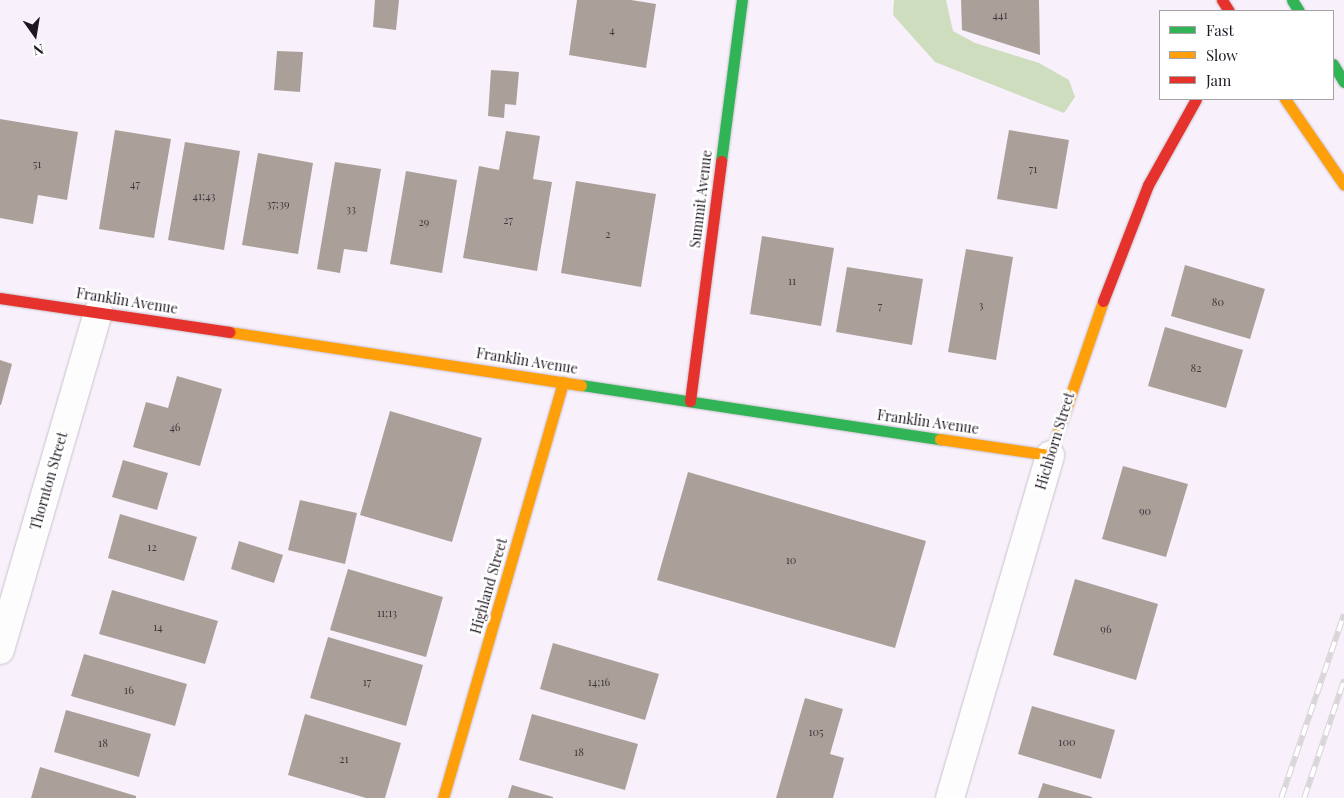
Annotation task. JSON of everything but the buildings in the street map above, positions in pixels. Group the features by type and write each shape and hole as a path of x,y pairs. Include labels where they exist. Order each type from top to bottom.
{"main road":[{"name":"Summit Avenue","path":"690,401 742,0"},
{"path":"1334,66 1344,82"},
{"name":"Hichborn Street","path":"1050,455 1078,367 1148,185 1195,100"},
{"path":"1287,100 1344,185"},
{"name":"Franklin Avenue","path":"0,298 1050,455"},
{"name":"Highland Street","path":"444,798 563,382"}],"street":[{"name":"Thornton Street","path":"0,650 98,312"},
{"name":"Hichborn Street","path":"950,798 1050,455"}],"green space":[{"path":"894,0 946,0 953,31 975,43 1039,63 1069,80 1075,97 1064,113 935,62 893,15"}],"railway":[{"path":"1281,798 1344,614"},
{"path":"1304,798 1344,680"}],"traffic: fast":[{"path":"721,161 742,0"},
{"path":"1292,0 1298,10"},
{"path":"1334,66 1344,82"},
{"path":"581,385 940,439"}],"traffic: slow":[{"path":"1286,100 1344,185"},
{"path":"940,439 1050,455 1103,301"},
{"path":"229,332 581,385"},
{"path":"443,798 563,382"}],"traffic: jam":[{"path":"1222,0 1228,10"},
{"path":"1103,301 1148,185 1195,100"},
{"path":"690,401 721,161"},
{"path":"0,298 229,332"}]}
